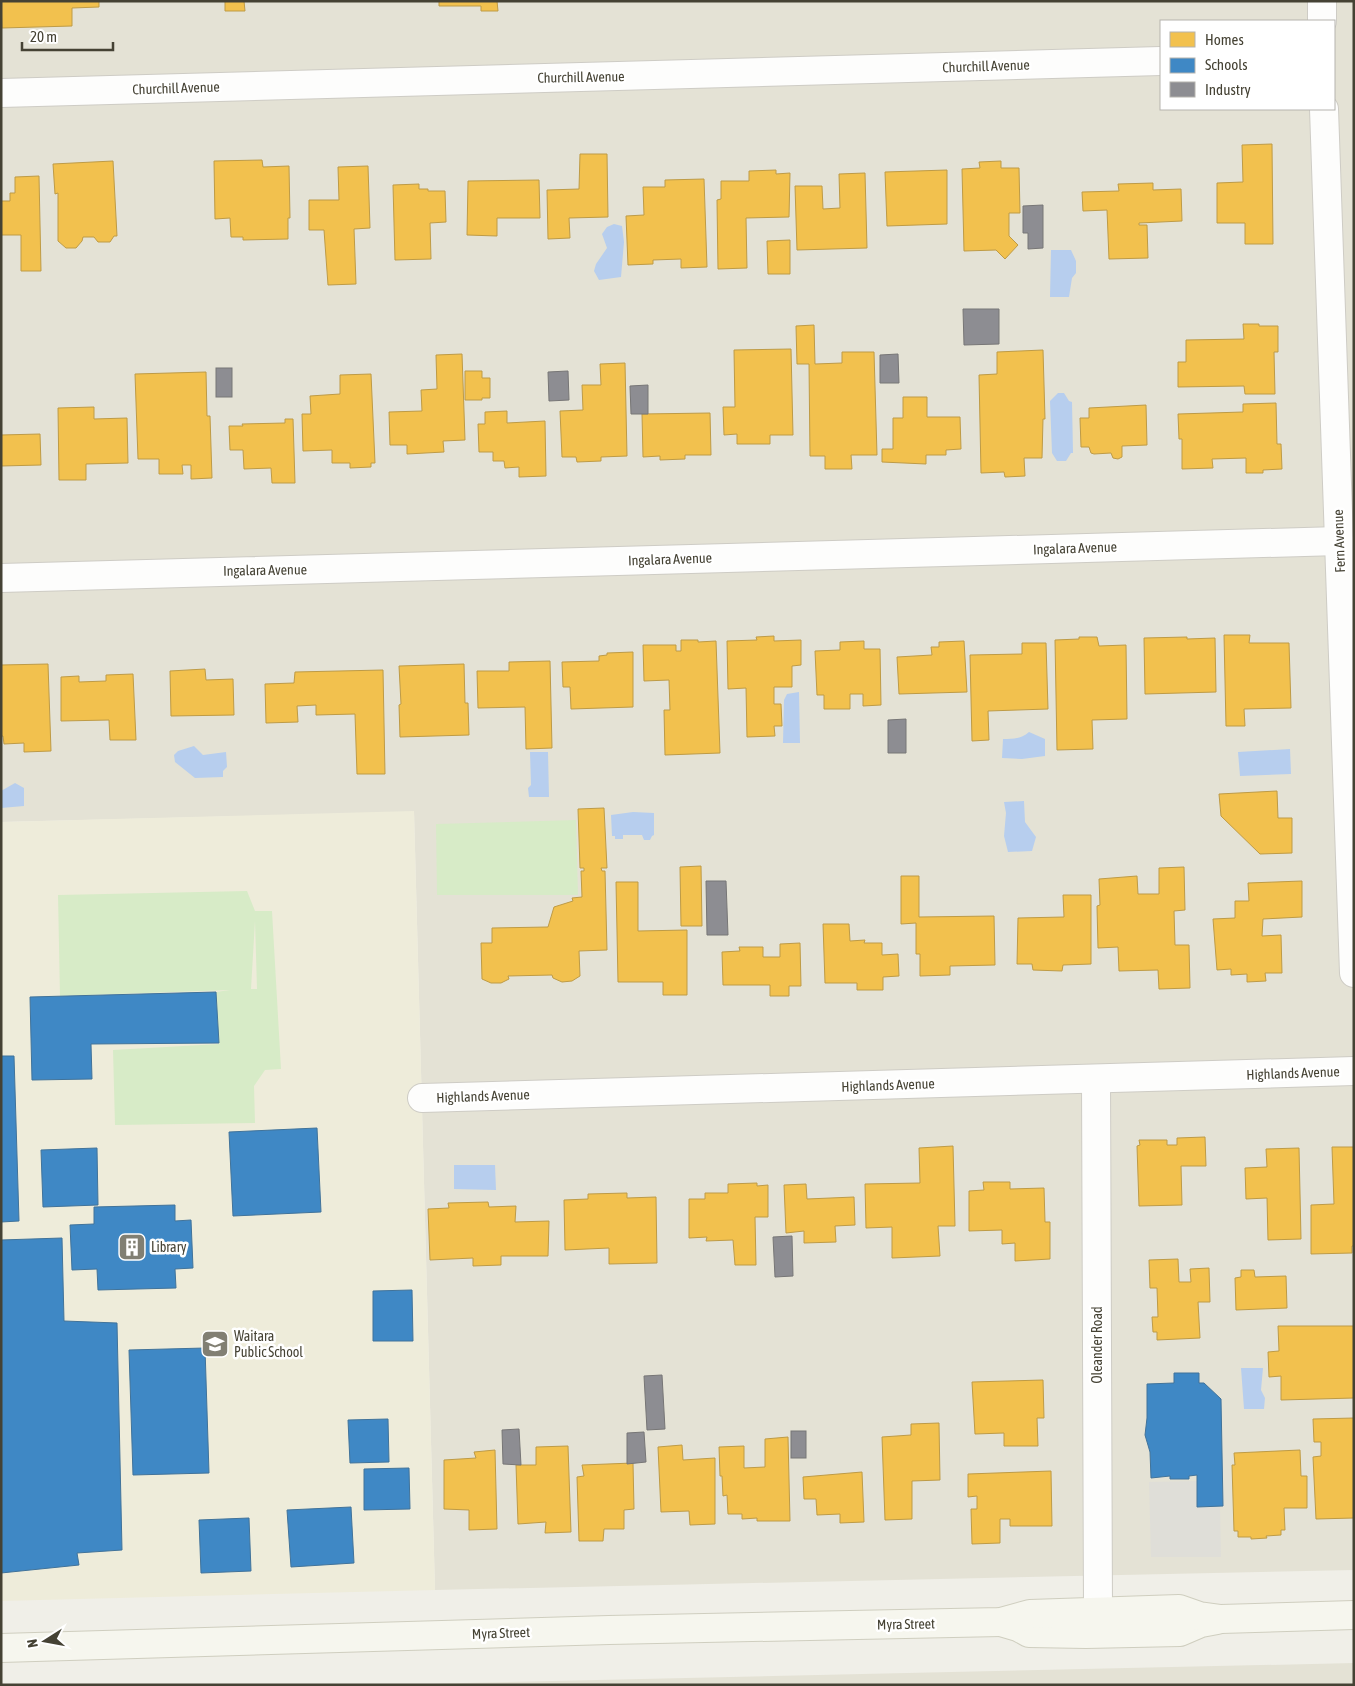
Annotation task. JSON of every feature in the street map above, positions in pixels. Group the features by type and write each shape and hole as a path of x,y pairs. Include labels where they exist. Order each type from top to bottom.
{"main road":[{"name":"Myra Street","path":"1,1648 609,1630 1001,1622 1030,1614 1180,1609 1199,1616 1221,1619 1354,1615"},
{"name":"Myra Street","path":"1001,1622 1018,1627 1029,1633 1086,1634 1180,1632 1201,1623 1221,1619"}],"street":[{"path":"1322,1 1322,20"},
{"name":"Churchill Avenue","path":"1,93 1160,61"},
{"name":"Fern Avenue","path":"1324,110 1343,327 1339,541 1354,973"},
{"name":"Ingalara Avenue","path":"1,578 1339,541"},
{"name":"Highlands Avenue","path":"422,1098 1354,1071"},
{"name":"Oleander Road","path":"1096,1079 1098,1612"}],"shaded area":[{"path":"1,1 1354,1 1354,1570 435,1590 414,812 1,822"},
{"name":"Waitara Public School","path":"414,811 435,1590 1,1601 1,822"},
{"path":"1197,1481 1197,1507 1220,1506 1221,1557 1151,1557 1149,1482"},
{"path":"1354,1663 1354,1685 403,1685 463,1683"}],"green space":[{"path":"576,820 578,895 437,895 436,824"},
{"path":"247,891 255,911 272,911 281,1069 265,1070 254,1086 255,1123 115,1125 113,1050 219,1044 216,992 230,990 60,996 58,895","holes":["255,921 257,989 251,989"]}],"water":[{"path":"614,224 622,226 624,242 621,277 599,280 594,271 596,264 607,248 602,234 607,227"},
{"path":"1051,250 1071,250 1076,261 1076,273 1072,278 1069,297 1050,297"},
{"path":"1058,393 1064,393 1069,401 1072,402 1073,453 1071,453 1066,461 1057,461 1052,453 1050,401"},
{"path":"799,692 800,743 783,743 784,700 787,694"},
{"path":"1029,732 1045,739 1045,756 1022,759 1002,758 1003,739 1014,739"},
{"path":"194,746 203,755 226,752 227,767 223,771 223,777 195,778 175,762 174,755 178,751"},
{"path":"1290,749 1291,774 1240,776 1238,752"},
{"path":"530,752 548,752 549,797 529,797 528,788 531,785"},
{"path":"15,783 24,788 24,806 1,808 1,791"},
{"path":"1024,801 1025,822 1036,837 1032,851 1008,852 1004,836 1006,813 1004,802"},
{"path":"633,812 654,813 654,835 650,840 644,840 642,835 623,835 623,839 615,839 615,836 612,836 611,815"},
{"path":"454,1165 495,1165 496,1190 454,1189"},
{"path":"1241,1368 1263,1368 1261,1390 1265,1398 1264,1409 1244,1409"}],"building: Homes":[{"path":"1,1 99,1 99,7 72,8 72,26 2,28"},
{"path":"225,1 244,1 245,11 225,11"},
{"path":"439,1 497,1 498,11 481,11 481,6 439,6"},
{"path":"1272,144 1273,244 1245,244 1245,223 1217,223 1217,183 1243,182 1242,145"},
{"path":"580,154 607,154 608,217 569,218 570,238 548,239 547,190 579,189"},
{"path":"262,160 263,167 289,166 290,218 288,218 288,239 243,240 243,237 231,237 230,218 215,219 214,161"},
{"path":"113,161 117,236 114,236 110,242 98,242 94,237 83,237 76,248 66,248 58,241 58,193 55,194 53,164"},
{"path":"1001,161 1001,168 1019,168 1020,213 1009,213 1009,236 1018,245 1005,259 996,250 964,251 962,169 980,168 979,162"},
{"path":"368,166 370,228 354,229 356,284 328,285 324,230 309,230 309,200 339,200 338,167"},
{"path":"776,170 776,174 790,173 789,217 746,218 747,268 718,269 717,200 721,199 721,181 749,181 749,171"},
{"path":"947,170 947,224 887,226 885,172"},
{"path":"865,173 867,248 797,250 795,186 822,186 823,209 840,208 839,174"},
{"path":"39,176 41,271 21,271 21,235 1,235 1,201 10,201 10,193 15,193 15,177"},
{"path":"704,179 707,267 681,268 681,259 653,260 653,264 628,265 626,216 644,215 643,187 665,187 665,180"},
{"path":"539,180 540,218 497,218 497,236 467,235 468,181"},
{"path":"1153,183 1153,190 1181,189 1182,221 1139,223 1139,225 1147,225 1148,258 1109,259 1107,210 1083,211 1082,192 1119,191 1118,184"},
{"path":"419,184 419,189 445,191 446,222 430,223 431,259 395,260 393,185"},
{"path":"790,240 790,274 768,274 767,241"},
{"path":"1243,324 1278,326 1278,352 1274,352 1275,394 1245,394 1244,386 1178,387 1178,362 1186,362 1186,340 1244,339"},
{"path":"814,325 815,364 842,363 842,352 874,352 877,455 851,455 852,469 825,469 825,456 810,456 809,364 797,364 796,326"},
{"path":"791,349 793,435 770,435 770,444 737,444 737,434 724,435 723,407 735,407 734,350"},
{"path":"1043,350 1045,419 1043,419 1042,458 1024,458 1025,476 1005,477 1004,472 981,473 979,375 997,374 997,352"},
{"path":"462,354 465,440 443,441 444,452 407,454 407,445 390,445 389,412 422,411 421,390 437,389 436,355"},
{"path":"625,363 627,456 601,457 601,461 577,462 576,457 562,457 560,411 583,410 582,385 601,385 600,364"},
{"path":"465,371 482,371 482,378 490,378 490,398 465,400"},
{"path":"206,372 207,416 210,416 212,478 191,479 191,465 182,465 183,474 159,474 159,459 138,459 135,374"},
{"path":"371,374 375,463 371,463 371,467 350,468 350,463 332,463 332,450 303,451 302,414 311,414 310,396 340,394 340,375"},
{"path":"903,397 927,397 927,417 960,417 961,449 946,450 946,455 926,455 926,464 882,462 882,449 893,449 893,418 903,418"},
{"path":"1276,403 1277,444 1281,444 1282,469 1263,470 1263,473 1246,473 1246,458 1212,459 1213,468 1182,469 1182,439 1179,439 1178,414 1243,412 1243,404"},
{"path":"1146,405 1147,445 1122,446 1122,457 1118,459 1113,458 1111,453 1094,454 1091,453 1089,447 1081,447 1080,418 1089,418 1089,408"},
{"path":"94,407 94,419 127,418 128,463 86,464 86,480 59,480 58,408"},
{"path":"507,411 507,423 545,421 546,476 519,477 519,467 505,468 504,461 493,461 493,452 479,452 478,424 485,424 485,412"},
{"path":"710,413 711,455 685,455 685,459 660,460 660,456 643,457 642,414"},
{"path":"285,419 293,419 295,483 272,483 271,468 244,469 243,450 230,450 229,426 285,423"},
{"path":"40,434 41,465 1,466 1,435"},
{"path":"1224,635 1250,635 1249,643 1289,643 1291,708 1244,709 1245,726 1226,726"},
{"path":"774,636 774,641 801,640 801,665 792,666 792,687 774,687 774,704 781,704 782,726 774,726 775,736 747,737 746,688 728,689 727,641 757,640 756,637"},
{"path":"1079,637 1097,637 1099,646 1126,645 1127,719 1092,720 1093,749 1057,750 1055,640 1079,639"},
{"path":"1187,637 1187,639 1215,638 1216,692 1145,694 1144,638"},
{"path":"681,640 698,640 698,642 716,641 720,753 665,755 664,710 670,710 669,680 644,681 643,645 676,645 676,651 681,651"},
{"path":"864,641 864,649 880,649 881,705 863,706 863,694 850,694 850,709 824,709 824,695 817,695 815,651 840,650 840,642"},
{"path":"964,641 967,692 899,694 897,657 932,655 931,647 939,647 939,642"},
{"path":"1022,643 1046,643 1048,709 988,711 989,740 972,741 970,655 1022,654"},
{"path":"633,652 633,707 571,709 570,687 563,687 562,662 599,661 599,656 607,655 607,653"},
{"path":"550,661 552,748 526,749 525,707 478,708 477,671 509,671 509,662"},
{"path":"48,664 51,751 24,752 24,743 4,744 3,736 1,736 1,665"},
{"path":"464,664 465,703 468,703 469,735 400,737 399,666"},
{"path":"205,669 206,680 233,679 234,715 171,716 170,671"},
{"path":"383,670 385,774 357,774 355,714 316,715 316,705 297,706 298,722 266,723 265,684 294,683 295,672"},
{"path":"133,674 136,740 110,740 109,720 61,721 61,677 79,676 79,682 106,681 106,675"},
{"path":"1277,791 1278,818 1292,818 1292,853 1260,854 1221,816 1219,794"},
{"path":"604,808 607,868 601,868 602,871 605,871 607,950 579,951 580,976 572,981 562,982 553,978 552,975 508,976 509,979 501,983 491,983 482,979 481,943 492,943 492,928 548,927 554,907 573,901 572,898 582,897 581,871 584,871 584,868 580,868 578,809"},
{"path":"701,866 702,926 681,926 680,867"},
{"path":"1184,867 1185,910 1174,911 1175,945 1189,945 1190,988 1159,989 1158,970 1119,971 1118,947 1098,948 1097,906 1100,905 1099,879 1137,876 1138,894 1159,894 1159,868"},
{"path":"901,876 919,876 919,917 994,916 995,965 950,966 950,975 920,976 920,954 916,954 916,923 901,924"},
{"path":"1302,881 1302,917 1263,919 1262,936 1281,935 1282,973 1265,973 1266,981 1247,982 1247,974 1231,975 1231,969 1217,970 1213,919 1235,918 1235,901 1249,901 1248,883"},
{"path":"616,882 638,882 638,931 687,930 687,995 663,995 663,982 618,982"},
{"path":"1063,895 1091,895 1091,964 1063,965 1062,971 1033,970 1032,964 1017,964 1018,918 1064,917"},
{"path":"823,924 849,924 850,941 865,940 864,943 882,943 882,955 898,954 899,976 883,977 883,990 857,990 857,983 825,983"},
{"path":"800,943 801,986 789,986 789,996 770,996 770,985 723,985 722,952 740,951 739,947 763,947 763,957 780,957 780,944"},
{"path":"1205,1137 1206,1166 1181,1166 1182,1205 1139,1206 1137,1146 1140,1145 1139,1140 1167,1140 1167,1145 1177,1145 1177,1138"},
{"path":"953,1146 955,1226 938,1226 940,1256 892,1258 892,1227 866,1228 865,1184 920,1183 919,1148"},
{"path":"1332,1147 1354,1147 1354,1246 1352,1246 1352,1253 1311,1254 1311,1205 1334,1204"},
{"path":"1299,1148 1301,1239 1268,1240 1267,1198 1246,1199 1245,1168 1267,1167 1266,1149"},
{"path":"983,1182 1010,1182 1010,1189 1044,1188 1045,1222 1050,1222 1050,1259 1015,1261 1015,1243 1002,1244 1002,1230 969,1231 969,1191 984,1190"},
{"path":"757,1183 757,1186 768,1185 768,1217 755,1217 756,1265 735,1265 733,1240 706,1241 707,1237 689,1238 689,1199 705,1199 705,1193 728,1193 728,1184"},
{"path":"806,1184 807,1199 854,1197 855,1225 835,1226 836,1242 804,1243 804,1231 786,1233 784,1185"},
{"path":"627,1193 627,1198 656,1197 657,1263 609,1264 609,1248 565,1250 564,1200 588,1199 588,1194"},
{"path":"488,1202 489,1207 516,1206 515,1222 549,1221 548,1256 501,1256 501,1265 473,1266 473,1258 430,1260 428,1209 449,1208 448,1203"},
{"path":"1178,1259 1179,1282 1191,1282 1190,1269 1209,1268 1210,1302 1198,1302 1200,1338 1157,1340 1157,1332 1153,1332 1152,1317 1158,1317 1157,1288 1150,1288 1149,1260"},
{"path":"1241,1270 1254,1270 1255,1277 1286,1276 1287,1308 1236,1310 1235,1278 1241,1277"},
{"path":"1278,1326 1354,1326 1354,1398 1281,1400 1281,1376 1269,1377 1268,1352 1279,1351"},
{"path":"1043,1380 1044,1418 1037,1418 1038,1446 1004,1446 1004,1433 975,1434 972,1382"},
{"path":"1354,1418 1354,1518 1316,1519 1313,1457 1321,1456 1321,1442 1314,1442 1313,1419"},
{"path":"939,1423 940,1480 912,1481 912,1519 885,1520 882,1437 911,1435 911,1424"},
{"path":"788,1437 790,1521 757,1521 757,1518 742,1519 742,1514 728,1514 727,1495 723,1496 722,1476 720,1476 719,1447 744,1446 744,1468 765,1467 765,1439"},
{"path":"682,1445 683,1460 715,1458 715,1524 690,1525 689,1511 661,1512 658,1447"},
{"path":"568,1446 571,1532 545,1533 546,1522 518,1524 516,1465 536,1465 536,1447"},
{"path":"495,1450 497,1529 469,1530 469,1510 444,1509 444,1460 476,1458 474,1452"},
{"path":"1300,1450 1301,1476 1307,1476 1307,1508 1284,1508 1285,1530 1281,1530 1281,1535 1251,1539 1251,1537 1238,1537 1238,1531 1234,1531 1232,1465 1235,1465 1234,1453"},
{"path":"633,1463 634,1509 624,1510 624,1529 604,1529 603,1541 579,1541 577,1477 584,1476 582,1465"},
{"path":"1051,1471 1052,1526 1010,1526 1010,1519 1000,1519 1000,1543 972,1544 971,1509 977,1509 977,1496 968,1497 968,1474"},
{"path":"862,1472 864,1522 840,1523 840,1514 817,1515 816,1499 804,1499 803,1477"}],"building: Schools":[{"path":"216,992 219,1043 91,1044 92,1079 32,1080 30,997"},
{"path":"1,1056 14,1056 19,1221 1,1222"},
{"path":"317,1128 321,1212 233,1216 229,1132"},
{"path":"97,1148 98,1205 43,1207 41,1150"},
{"name":"Library","path":"175,1205 175,1221 191,1220 193,1268 175,1269 176,1288 98,1290 97,1269 72,1270 70,1225 94,1224 94,1207"},
{"path":"62,1238 64,1321 117,1323 122,1550 77,1553 79,1565 1,1573 1,1240"},
{"path":"412,1290 413,1341 373,1341 373,1291"},
{"path":"205,1348 209,1473 133,1475 129,1350"},
{"path":"1174,1373 1199,1373 1199,1383 1204,1383 1221,1399 1223,1506 1197,1507 1197,1475 1189,1476 1189,1479 1170,1479 1170,1476 1151,1478 1150,1452 1145,1435 1147,1384 1174,1383"},
{"path":"388,1419 389,1462 350,1463 348,1420"},
{"path":"409,1468 410,1509 364,1510 364,1469"},
{"path":"351,1507 354,1563 291,1567 287,1510"},
{"path":"249,1518 251,1571 201,1573 199,1520"}],"building: Industry":[{"path":"1043,205 1043,248 1028,249 1028,233 1023,233 1023,206"},
{"path":"963,309 999,309 999,344 964,345"},
{"path":"898,354 899,383 880,383 880,355"},
{"path":"216,368 232,368 232,397 216,397"},
{"path":"568,371 569,400 549,401 548,372"},
{"path":"648,385 648,414 631,414 630,386"},
{"path":"906,719 906,753 888,753 888,720"},
{"path":"706,881 726,881 728,935 707,935"},
{"path":"792,1236 793,1276 775,1277 773,1237"},
{"path":"662,1375 665,1429 647,1430 644,1376"},
{"path":"519,1429 521,1465 503,1464 502,1430"},
{"path":"791,1431 806,1431 806,1458 791,1458"},
{"path":"644,1432 646,1462 627,1464 627,1433"}],"place":[{"name":"Library","path":"132,1247"},
{"name":"Waitara Public School","path":"215,1344"}]}
